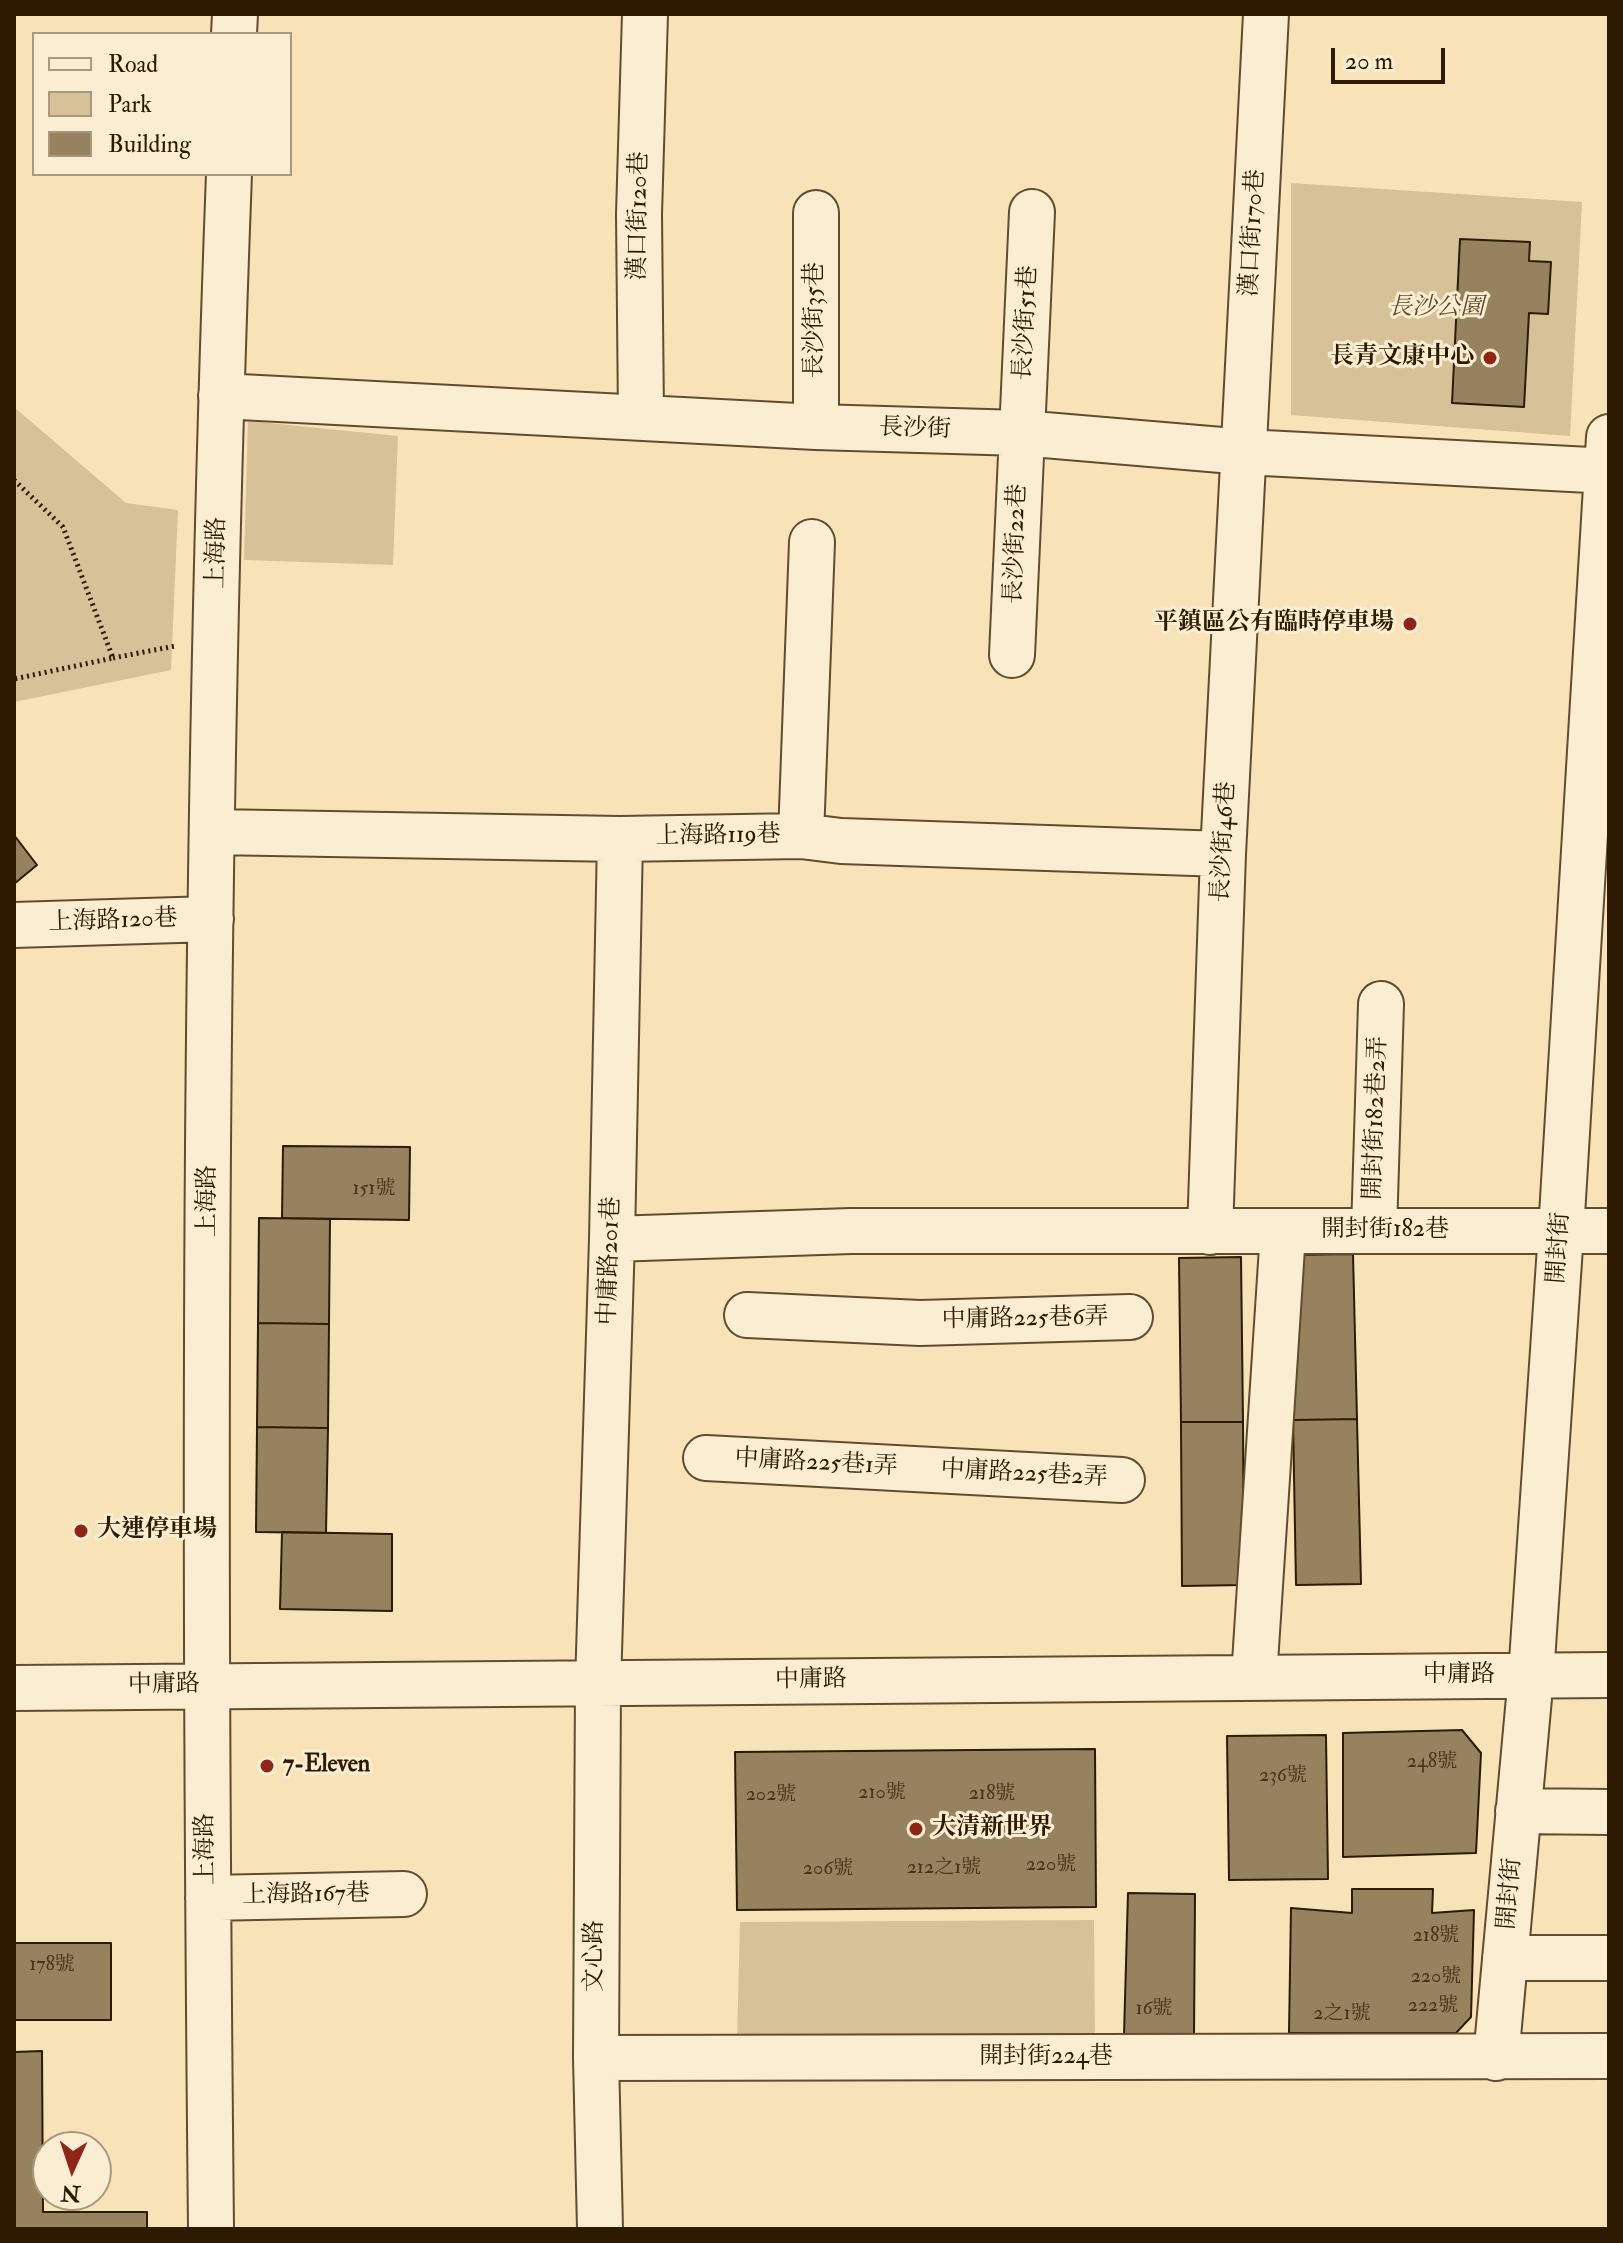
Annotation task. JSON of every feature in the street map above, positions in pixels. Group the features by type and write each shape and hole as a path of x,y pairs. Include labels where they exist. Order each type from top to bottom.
{"street":[{"name":"漢口街120巷","path":"641,417 639,214 645,14"},
{"name":"漢口街170巷","path":"1245,452 1266,14"},
{"name":"上海路","path":"211,2229 205,1686 211,919 221,396 229,176"},
{"name":"長沙街51巷","path":"1021,433 1032,212"},
{"name":"長沙街35巷","path":"816,213 816,427"},
{"name":"長沙街","path":"221,396 816,427 1021,433 1245,452 1608,459"},
{"name":"長沙街22巷","path":"1012,655 1021,433"},
{"name":"長沙街46巷","path":"1210,1232 1223,854 1245,452"},
{"name":"開封街","path":"1496,2058 1531,1676 1561,1232 1593,978 1608,459"},
{"path":"801,836 812,542"},
{"name":"上海路119巷","path":"213,832 620,839 801,836 841,841 1223,854"},
{"name":"中庸路201巷","path":"598,1684 612,1239 620,839"},
{"name":"上海路120巷","path":"14,925 211,919"},
{"name":"開封街182巷2弄","path":"1374,1231 1381,1004"},
{"name":"開封街182巷","path":"612,1239 851,1231 1609,1231"},
{"path":"1254,1678 1283,1232"},
{"name":"中庸路225巷6弄","path":"747,1315 920,1323 1130,1317"},
{"name":"中庸路225巷1弄","path":"706,1458 926,1469"},
{"name":"中庸路225巷2弄","path":"926,1469 1122,1480"},
{"name":"中庸路","path":"14,1688 1609,1675"},
{"name":"文心路","path":"598,1684 596,2058 600,2229"},
{"path":"1518,1811 1609,1812"},
{"name":"上海路167巷","path":"208,1898 404,1894"},
{"path":"1505,1958 1609,1958"},
{"name":"開封街224巷","path":"596,2058 1609,2056"}],"path":[{"path":"14,480 63,527 113,658"},
{"path":"14,679 217,638"}],"green space":[{"name":"長沙公園","path":"1291,183 1582,202 1570,436 1291,415"},
{"path":"14,407 126,503 178,510 171,670 14,702"},
{"path":"248,421 398,436 393,565 244,560"},
{"path":"1094,1920 1095,2040 737,2041 740,1922"}],"building":[{"name":"長青文康中心","path":"1460,239 1530,242 1529,261 1551,262 1548,314 1529,313 1524,407 1452,403"},
{"path":"14,835 37,865 14,884"},
{"path":"283,1146 410,1147 409,1220 282,1218"},
{"path":"259,1218 330,1219 329,1324 258,1323"},
{"path":"1353,1254 1357,1419 1293,1420 1289,1255"},
{"path":"1241,1257 1243,1422 1181,1422 1179,1258"},
{"path":"258,1323 329,1324 328,1428 257,1427"},
{"path":"1357,1419 1361,1584 1296,1585 1293,1420"},
{"path":"1181,1422 1243,1422 1244,1585 1182,1586"},
{"path":"257,1427 328,1428 326,1533 256,1532"},
{"path":"282,1532 392,1534 392,1611 280,1609"},
{"path":"1462,1730 1481,1753 1476,1853 1343,1857 1343,1733"},
{"path":"1326,1735 1328,1879 1229,1880 1227,1736"},
{"name":"大清新世界","path":"1095,1749 1096,1907 737,1910 735,1752"},
{"path":"1352,1889 1433,1889 1432,1913 1474,1910 1471,2017 1456,2033 1289,2033 1291,1908 1352,1913"},
{"path":"1128,1893 1195,1894 1194,2036 1124,2035"},
{"path":"14,1943 111,1943 111,2020 14,2020"},
{"path":"42,2051 42,2131 32,2131 32,2211 147,2212 147,2229 14,2229 14,2052"}],"place":[{"name":"長青文康中心","path":"1490,358"},
{"name":"平鎮區公有臨時停車場","path":"1410,624"},
{"name":"大連停車場","path":"81,1531"},
{"name":"7-Eleven","path":"267,1766"},
{"name":"大清新世界","path":"916,1829"}]}
